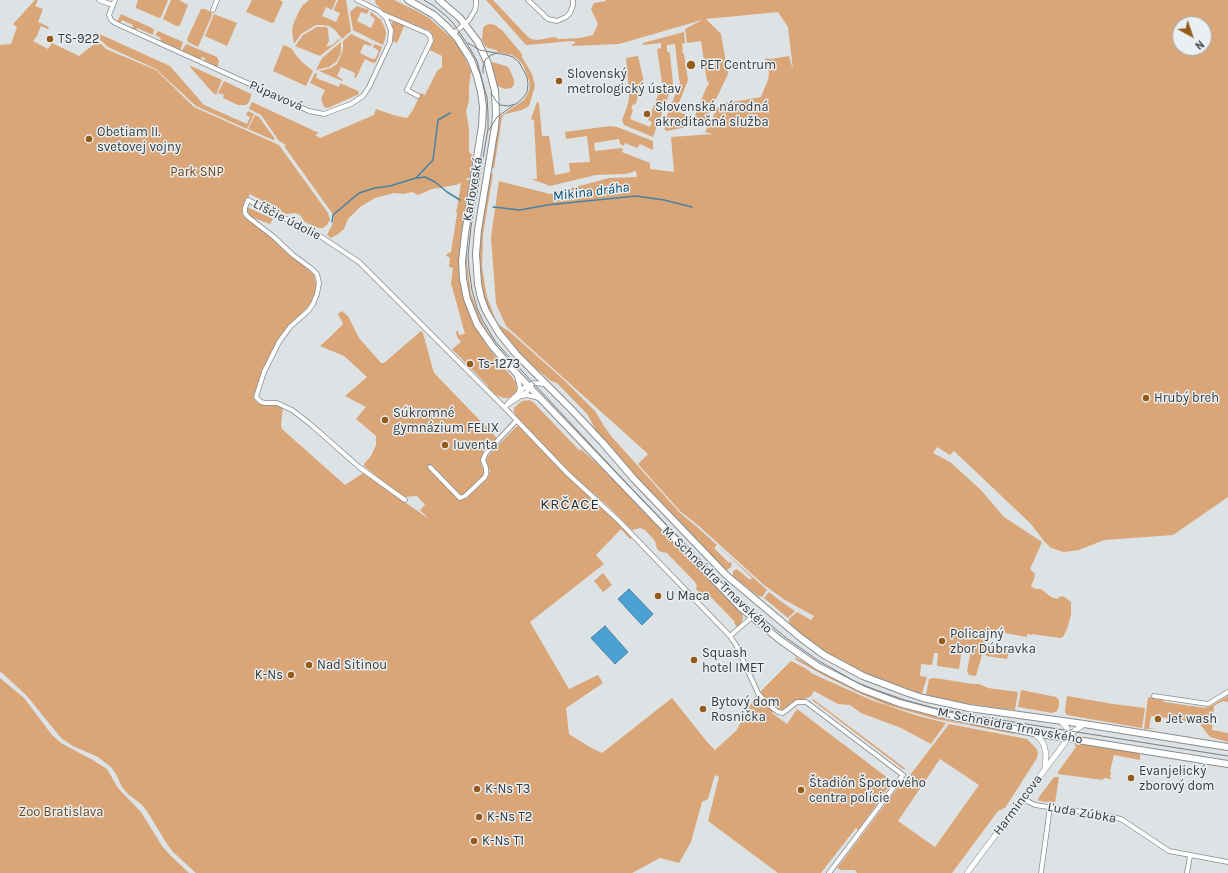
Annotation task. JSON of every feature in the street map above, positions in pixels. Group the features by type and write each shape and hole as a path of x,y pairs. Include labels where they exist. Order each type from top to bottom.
{"main road":[{"name":"Karloveská","path":"408,0 434,15 453,34 464,48 474,68 481,92 483,108 481,137 463,249 462,270 465,288 471,312 480,330 492,347 517,374 531,385"},
{"name":"Karloveská","path":"439,0 454,11 478,42 486,58 494,85 496,119 477,238 476,262 478,284 484,306 495,327 507,343 532,370"},
{"name":"M. Schneidra Trnavského","path":"532,370 599,439 642,488 726,575 801,638 842,666 891,688 923,698 975,709 1084,724 1228,747"},
{"name":"M. Schneidra Trnavského","path":"531,385 541,399 707,573 752,617 780,640 817,666 843,680 875,694 899,703 937,713 1034,733 1228,764"}],"street":[{"path":"99,0 113,5 115,0"},
{"path":"213,10 218,0"},
{"path":"357,0 366,2 382,13 427,33 431,37 407,90 418,96"},
{"path":"453,34 469,20 475,10 476,0"},
{"path":"528,0 548,19 557,21 570,12 573,0"},
{"name":"Púpavová","path":"113,5 109,15 111,20 115,23 309,111 320,114 337,110 356,102 363,96 369,87 390,42 390,26"},
{"path":"382,13 390,26"},
{"path":"390,26 391,21 396,19"},
{"name":"Líščie údolie","path":"405,500 359,467 292,410 278,403 261,402 256,397 264,372 279,342 290,327 308,311 317,294 319,283 317,274 312,269 293,255 245,213 248,200 320,236 359,262 504,407 567,473 618,520 730,636 736,645 758,693 766,704 778,712 783,713 797,702 806,702 903,775 829,873"},
{"path":"531,385 532,370"},
{"path":"517,374 520,394"},
{"path":"504,407 520,394 525,387 546,384"},
{"path":"520,394 541,399"},
{"path":"430,467 460,498 465,496 485,477 486,468 483,460 486,453 516,421"},
{"path":"730,636 752,617"},
{"path":"1154,696 1208,704 1228,692"},
{"path":"1061,721 1067,728 1069,738"},
{"name":"Harmincova","path":"967,873 1073,732 1084,724"},
{"path":"1034,733 1042,740 1044,745 1046,754 1045,769"},
{"name":"Ľuda Zúbka","path":"1023,799 1035,805 1121,819 1169,851 1228,862"},
{"path":"1041,873 1050,807"},
{"path":"1187,873 1190,856"}],"green space":[{"name":"Park SNP","path":"35,0 38,0 35,6 43,9 38,22 49,27 48,29 41,26 33,41 48,49 52,43 79,56 98,41 106,49 156,70 194,107 279,145 328,213 330,220 327,225 323,228 318,228 305,222 300,215 295,213 286,214 250,194 242,210 243,216 271,237 287,253 314,274 316,285 315,295 308,307 280,336 262,372 254,396 256,402 263,405 277,404 283,407 282,429 345,485 363,473 429,519 420,510 425,505 417,496 403,497 364,466 376,445 376,436 356,419 366,407 345,396 367,377 344,356 320,346 343,324 338,314 342,311 348,316 359,338 381,363 384,363 421,331 423,333 435,374 496,437 481,457 484,473 488,477 490,471 486,460 487,457 516,427 519,426 632,537 630,539 621,529 596,555 604,564 530,622 569,689 598,675 603,683 566,708 569,734 602,753 672,698 715,750 736,731 755,697 791,661 813,674 871,700 915,715 946,723 931,744 901,728 861,713 850,705 838,704 814,691 811,696 794,701 782,710 775,708 772,713 787,724 797,709 893,782 882,795 883,796 858,830 856,828 821,873 778,873 708,821 719,777 715,775 708,799 702,802 691,842 679,863 660,858 632,873 196,873 173,852 147,811 122,787 111,767 98,757 73,746 61,738 27,696 0,671 0,45 11,44 17,27 13,24"},
{"path":"138,0 168,0 161,17 159,18 136,8"},
{"path":"171,0 179,0 188,5 180,25 178,26 163,19"},
{"path":"252,0 280,0 283,2 274,22 272,23 246,12"},
{"path":"309,0 336,0 332,10 326,7 322,16 336,22 340,13 334,9 338,0 346,0 351,31 342,39 335,30 329,26 316,25 301,34 294,44 292,31 293,25 299,11"},
{"path":"375,0 394,0 429,18 452,38 461,50 471,71 469,101 466,111 469,129 469,152 473,156 470,177 465,180 470,180 471,182 460,248 461,283 465,303 474,325 490,350 516,382 517,391 514,395 508,398 503,398 496,395 452,349 461,342 457,337 456,331 458,331 459,335 465,334 451,283 453,268 449,267 450,258 446,256 451,252 461,183 432,189 418,195 412,192 403,194 394,193 375,198 360,207 348,219 344,229 331,238 327,235 333,223 334,218 332,213 284,146 286,145 279,141 261,115 249,109 252,102 319,133 315,135 320,138 374,115 376,109 407,118 413,110 421,93 425,95 437,71 442,67 442,56 430,50 434,38 430,31 384,12 376,4"},
{"path":"486,0 493,0 528,37 538,40 554,37 559,39 580,38 593,35 598,24 591,9 594,3 606,0 1228,0 1228,497 1173,535 1104,540 1079,550 1064,552 1051,548 1031,524 954,451 950,455 937,447 933,453 950,462 981,490 1004,517 1042,542 1030,569 1035,574 1031,586 1035,589 1041,589 1051,597 1057,599 1063,596 1071,602 1071,615 1063,637 1060,638 1027,634 1027,637 989,630 976,676 969,675 967,671 971,650 962,648 959,669 937,666 938,653 934,653 932,665 921,664 920,676 927,677 921,694 869,675 829,654 803,636 789,623 789,619 797,612 811,620 814,616 785,600 764,585 699,526 681,512 638,464 648,454 506,326 496,304 491,237 499,181 550,194 609,178 637,177 636,171 626,174 596,175 550,186 531,179 537,179 534,120 531,119 537,102 539,103 542,136 549,136 555,175 570,172 569,163 590,162 587,136 566,139 565,132 610,126 617,127 653,141 653,150 640,144 637,148 625,143 624,146 620,144 619,139 594,143 595,151 621,148 623,149 622,152 650,163 650,169 674,172 671,137 713,134 705,132 721,104 761,97 768,80 769,73 765,58 771,59 789,56 793,70 788,27 778,12 706,19 721,34 728,74 704,124 666,131 663,126 680,82 675,44 667,45 667,51 670,53 673,83 653,137 624,125 622,120 629,99 626,58 638,56 644,82 635,105 633,104 631,109 633,110 630,119 650,127 652,122 648,120 661,88 664,88 657,49 661,48 661,43 643,45 643,43 684,32 685,43 682,44 682,50 688,80 676,107 676,111 694,118 709,82 707,81 701,41 687,43 685,29 702,20 619,44 571,46 576,42 572,41 526,45"},
{"path":"357,6 369,10 367,14 361,12 357,21 371,28 375,19 370,15 371,12 381,20 386,32 383,45 353,30 350,12"},
{"path":"201,9 211,12 212,15 198,47 188,42 187,39"},
{"path":"121,14 154,29 153,35 137,28 136,30 132,28 133,25 122,20 120,23 117,22"},
{"path":"214,14 237,23 227,46 205,36"},
{"path":"393,21 405,24 397,43 392,41 394,29 392,26"},
{"path":"490,24 501,29 522,54 522,57 532,74 535,86 529,106 522,110 505,114 502,117 494,169 491,167 498,118 524,100 529,91 530,83 523,65 518,59 512,55 497,52 497,50 485,46 482,40 483,28"},
{"path":"317,27 327,27 329,41 326,47 332,45 339,39 340,40 320,56 295,46 303,35"},
{"path":"158,31 183,42 180,51 160,41 161,38 155,35"},
{"path":"95,32 170,66 204,105 247,124 250,117 246,115 248,111 254,114 247,129 196,106 156,69 108,47 95,35"},
{"path":"351,34 372,44 371,46 364,44 360,53 372,59 375,59 379,51 373,47 374,45 375,44 382,47 376,62 373,63 365,59 356,78 354,77 355,74 353,72 341,67 337,76 343,80 342,81 319,71 331,68 337,64 342,53 343,41"},
{"path":"341,42 341,53 336,62 329,67 316,70 322,58"},
{"path":"186,44 217,57 219,61 217,68 204,62 205,58 202,57 200,60 182,51"},
{"path":"284,45 292,49 301,61 313,71 306,86 273,71"},
{"path":"492,62 509,68 514,80 514,85 511,88 505,89 497,86"},
{"path":"191,66 222,80 216,95 190,67"},
{"path":"315,73 317,74 316,78 339,87 340,83 358,91 359,94 328,108 324,107 321,99 325,90 310,83"},
{"path":"224,81 251,94 249,102 246,105 238,105 223,98 224,95 219,93 217,95"},
{"path":"255,115 259,117 275,139 273,140 248,129"},
{"path":"491,173 493,174 483,234 482,267 487,297 497,323 510,332 565,381 595,411 611,436 680,513 717,545 714,548 729,563 731,562 732,564 727,570 721,566 640,481 596,431 588,415 557,383 551,381 527,361 500,329 491,314 480,283 479,259 481,232"},
{"path":"247,207 273,219 270,224 251,217 247,212"},
{"path":"467,244 467,264 471,294 483,324 500,350 481,325 472,306 469,295 466,264"},
{"path":"529,400 533,402 580,451 581,449 603,469 742,613 743,618 741,624 737,627 734,623 735,622 709,595 701,594 696,589 697,586 695,582 667,553 661,552 657,549 655,541 645,530 640,528 632,530 609,507 572,475 517,419 514,408 522,401"},
{"path":"717,545 767,590 762,597 759,597 733,576 733,571 737,569 750,580 752,578"},
{"path":"603,573 612,585 603,592 594,581"},
{"path":"769,592 795,611 788,618 764,598"},
{"path":"988,643 1010,647 1007,659 986,656"},
{"path":"795,657 844,684 904,708 970,725 1014,732 1015,734 936,719 887,705 825,676 796,660"},
{"name":"Zoo Bratislava","path":"0,678 24,698 52,735 61,743 107,769 118,788 141,812 162,846 189,873 0,873"},
{"path":"935,678 979,684 988,688 1018,692 1015,710 956,702 926,695 929,679"},
{"path":"1021,690 1056,697 1059,700 1057,711 1052,713 1018,707"},
{"path":"1067,696 1145,708 1142,728 1067,715 1065,712"},
{"path":"1228,696 1228,702 1223,701 1214,706 1212,730 1228,733 1228,742 1210,737 1199,723 1180,720 1151,716 1149,728 1155,729 1144,729 1148,697 1163,699 1164,702 1205,708"},
{"path":"813,699 906,769 903,769 812,700"},
{"path":"949,724 1027,739 1036,748 1038,753 1037,758 1005,808 998,811 952,873 857,873 855,870 841,870 837,868 899,786 901,787","holes":["940,759 979,785 935,847 898,821"]},
{"path":"1080,743 1139,753 1140,760 1114,755 1110,771 1110,778 1112,779 1104,778 1103,780 1058,774 1076,747 1074,745"},
{"path":"1054,777 1059,777 1055,803 1038,800 1039,797"}],"water":[{"path":"629,589 653,614 642,625 618,599"},
{"path":"605,626 628,652 615,664 591,638"}],"waterway":[{"path":"332,222 333,215 359,193 416,178 433,160 438,120 450,113"},
{"name":"Mikina dráha","path":"417,178 425,177 435,182 460,200"},
{"name":"Mikina dráha","path":"493,207 520,210 547,205 636,196 664,200 692,207"}],"tram line":[{"path":"424,0 434,6 453,23 468,45 477,61 487,98 488,129 471,227 468,255 472,290 477,308 483,321 495,341 509,357 630,487 736,596 785,637 819,661 856,682 905,700 934,708 976,716 1228,756"},
{"path":"468,43 480,50 513,57 519,62 527,77 527,92 516,104 508,106 500,105 491,93"},
{"path":"483,73 485,60 491,55 497,53"},
{"path":"489,130 497,117 514,105"}],"place":[{"name":"TS-922","path":"50,39"},
{"name":"PET Centrum","path":"691,65"},
{"name":"Slovenský metrologický ústav","path":"559,81"},
{"name":"Slovenská národná akreditačná služba","path":"647,114"},
{"name":"Obetiam II. svetovej vojny","path":"89,139"},
{"name":"Ts-1273","path":"470,364"},
{"name":"Hrubý breh","path":"1146,398"},
{"name":"Súkromné gymnázium FELIX","path":"385,420"},
{"name":"Iuventa","path":"445,445"},
{"name":"U Maca","path":"658,596"},
{"name":"Policajný zbor Dúbravka","path":"942,641"},
{"name":"Squash hotel IMET","path":"694,660"},
{"name":"Nad Sitinou","path":"309,665"},
{"name":"K-Ns","path":"291,675"},
{"name":"Bytový dom Rosnička","path":"703,709"},
{"name":"Jet wash","path":"1158,719"},
{"name":"Evanjelický zborový dom","path":"1131,778"},
{"name":"K-Ns T3","path":"477,789"},
{"name":"Štadión Športového centra polície","path":"801,790"},
{"name":"K-Ns T2","path":"479,817"},
{"name":"K-Ns T1","path":"474,841"}],"district":[{"name":"KRČACE","path":"570,505"}]}
